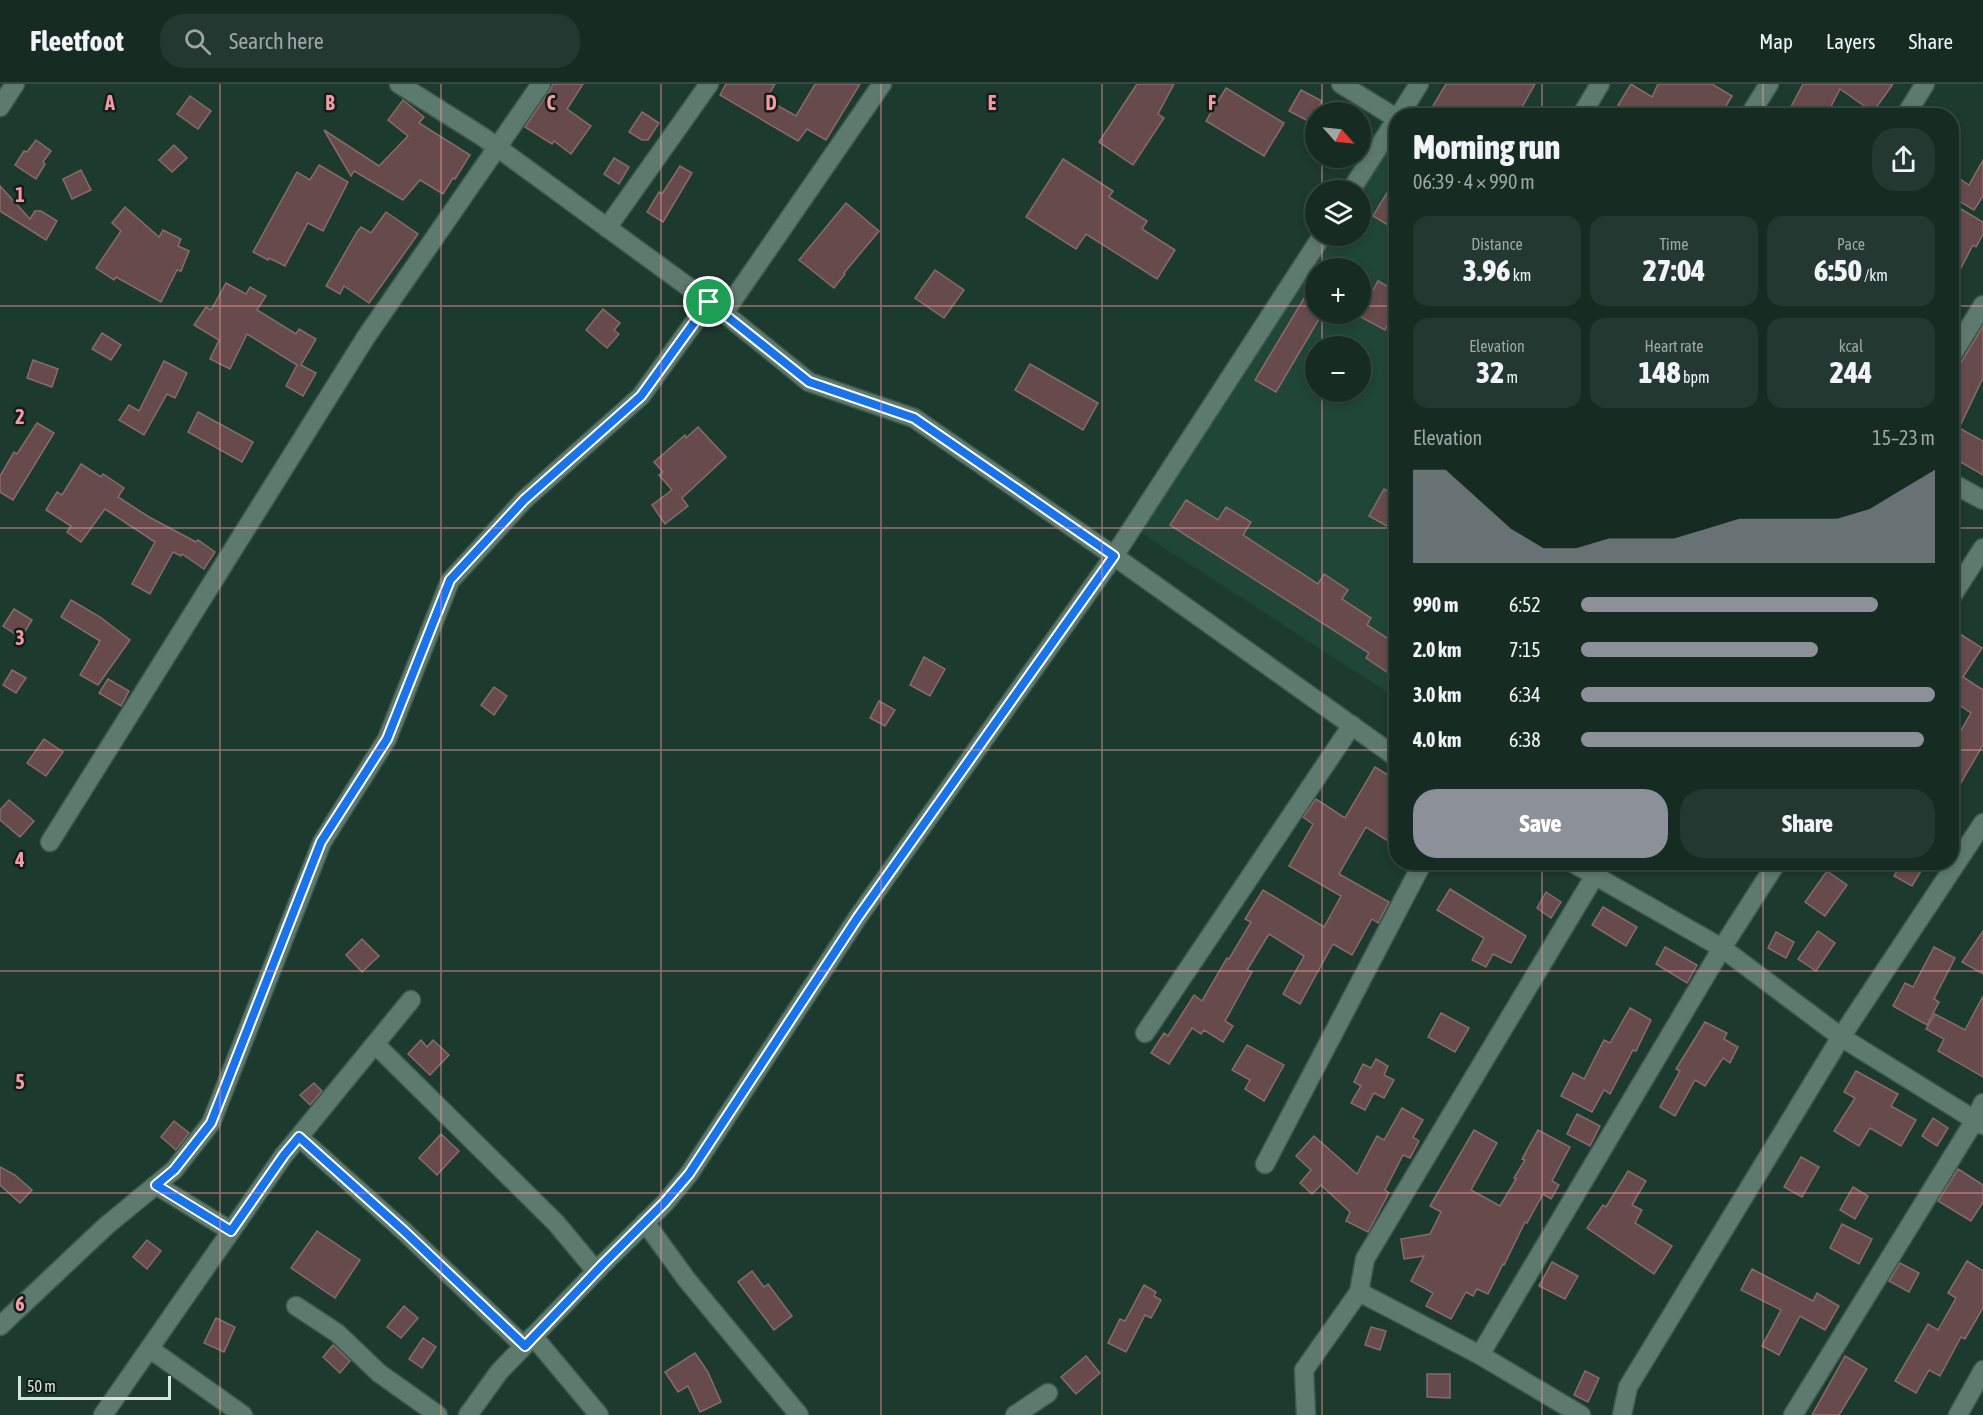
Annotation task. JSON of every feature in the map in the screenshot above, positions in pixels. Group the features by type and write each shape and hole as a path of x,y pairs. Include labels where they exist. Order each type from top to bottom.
{"street":[{"path":"0,107 15,84"},
{"path":"399,84 497,147 716,307 809,382 914,418 1114,556 1389,752"},
{"path":"50,842 366,337 541,84"},
{"path":"608,228 709,84"},
{"path":"0,1326 106,1226 174,1170 211,1123 321,842 387,739 450,580 524,500 641,396 716,307 882,84"},
{"path":"1341,84 1389,113"},
{"path":"1403,108 1419,84"},
{"path":"1586,108 1600,84"},
{"path":"1754,108 1769,84"},
{"path":"1910,108 1926,84"},
{"path":"1357,180 1389,131"},
{"path":"468,1415 499,1372 664,1203 689,1174 858,917 1114,556 1316,246"},
{"path":"1959,344 1983,305"},
{"path":"1959,487 1983,500"},
{"path":"1959,585 1983,548"},
{"path":"1144,1033 1352,725"},
{"path":"1959,859 1983,823"},
{"path":"1264,1164 1419,870"},
{"path":"1306,1415 1304,1370 1359,1292 1365,1259 1597,870"},
{"path":"1600,870 1722,948 1841,1037 1979,1123"},
{"path":"1480,1355 1722,948 1773,870"},
{"path":"1623,1415 1628,1387 1841,1037 1952,870"},
{"path":"103,1415 284,1155 411,1000"},
{"path":"375,1044 556,1223 596,1271"},
{"path":"1793,1415 1979,1123 1983,1103"},
{"path":"299,1137 529,1341 599,1415"},
{"path":"156,1185 231,1231"},
{"path":"645,1222 687,1280 799,1415"},
{"path":"1359,1292 1480,1355 1581,1415"},
{"path":"296,1306 337,1334 379,1373 438,1415"},
{"path":"150,1349 243,1415"},
{"path":"1958,1415 1983,1370"},
{"path":"1015,1415 1048,1393"}],"shaded area":[{"path":"1389,147 1389,693 1137,530 1305,275 1305,324 1371,324 1371,258 1316,258 1324,246 1371,246 1371,180 1368,180"}],"building":[{"path":"553,84 583,84 567,109 591,126 571,154 554,141 552,144 525,127"},
{"path":"726,84 775,84 766,99 796,116 815,84 860,84 826,140 807,129 798,141 720,95"},
{"path":"1137,84 1174,84 1158,114 1164,118 1133,165 1099,142"},
{"path":"1446,84 1535,84 1522,108 1432,108"},
{"path":"1631,84 1652,97 1658,84 1712,84 1732,96 1725,108 1623,108 1618,105"},
{"path":"1803,84 1893,84 1876,108 1867,108 1840,89 1830,108 1790,108"},
{"path":"1226,88 1284,123 1264,156 1206,121"},
{"path":"1301,90 1322,101 1305,102 1305,119 1289,111"},
{"path":"190,96 211,111 198,129 177,114"},
{"path":"403,100 424,117 419,123 470,155 443,194 420,180 403,200 354,171 351,176 324,130 379,166 408,136 388,120"},
{"path":"642,112 659,123 648,140 642,140 629,132"},
{"path":"36,140 51,151 43,162 45,164 36,179 15,165 24,151 27,152"},
{"path":"174,145 187,158 172,172 159,160"},
{"path":"614,158 629,167 619,184 604,174"},
{"path":"1063,159 1113,191 1109,197 1147,221 1142,229 1175,250 1157,279 1086,234 1076,249 1026,217"},
{"path":"1983,160 1983,196 1974,210 1959,201 1960,179 1969,185"},
{"path":"319,165 348,182 323,231 308,223 285,266 253,252 297,172 310,180"},
{"path":"680,166 692,173 663,222 647,212 659,192 662,194"},
{"path":"81,170 91,190 72,199 63,179"},
{"path":"0,186 30,219 35,211 41,211 57,221 46,240 0,211"},
{"path":"1389,190 1389,226 1373,216"},
{"path":"846,203 879,231 834,288 799,260"},
{"path":"125,207 159,237 163,230 181,239 178,246 189,251 181,271 177,270 161,302 116,277 114,280 96,268 121,231 112,223"},
{"path":"1961,209 1983,222 1983,234 1976,247 1973,245 1959,272 1959,213"},
{"path":"386,212 418,234 369,303 344,286 340,294 326,286 361,227 371,233"},
{"path":"935,270 964,290 944,318 915,298"},
{"path":"1378,281 1389,287 1389,322 1385,330 1371,322 1371,294"},
{"path":"226,283 246,294 250,287 266,296 257,310 296,334 299,329 316,339 301,365 316,373 303,396 286,386 297,365 247,334 230,369 210,359 219,340 194,325 206,307 211,310"},
{"path":"1305,296 1305,324 1316,324 1309,336 1305,336 1305,343 1276,392 1255,380"},
{"path":"603,309 620,323 614,330 619,334 607,348 586,330"},
{"path":"1983,326 1983,378 1959,428 1959,363"},
{"path":"102,333 121,345 111,360 92,349"},
{"path":"33,360 58,369 52,387 27,378"},
{"path":"164,361 187,373 175,398 167,394 144,435 119,420 129,405 139,411"},
{"path":"1030,364 1098,403 1083,430 1015,390"},
{"path":"198,412 253,442 242,462 188,432"},
{"path":"37,423 54,433 13,500 0,492 0,476 14,452 17,454"},
{"path":"698,427 726,457 682,498 688,506 665,524 652,505 672,490 659,475 663,472 654,462 685,435 686,438"},
{"path":"1959,428 1983,441 1983,475 1959,461"},
{"path":"81,464 101,477 103,474 124,488 118,497 149,517 196,542 198,540 215,552 204,569 182,554 181,556 173,552 150,594 132,584 155,542 105,509 81,542 67,532 71,526 46,510 57,492 62,495"},
{"path":"1384,489 1389,492 1389,527 1369,516"},
{"path":"1186,500 1218,520 1226,507 1251,522 1243,535 1318,584 1324,574 1348,590 1342,599 1371,618 1367,625 1389,639 1389,673 1366,658 1369,653 1170,525"},
{"path":"71,600 100,617 130,640 98,685 80,675 100,641 61,617"},
{"path":"14,609 32,620 21,638 3,626"},
{"path":"1959,633 1982,648 1963,677 1983,690 1983,745 1959,786 1959,734 1971,713 1959,705"},
{"path":"924,657 945,669 930,696 910,685"},
{"path":"12,670 26,678 16,693 3,685"},
{"path":"108,679 129,691 121,706 99,693"},
{"path":"494,687 507,696 494,715 481,705"},
{"path":"879,701 895,710 885,726 870,718"},
{"path":"44,739 63,752 46,776 27,763"},
{"path":"1375,767 1389,776 1389,842 1366,827 1339,874 1389,902 1378,923 1372,919 1352,955 1333,944 1300,1004 1283,994 1304,956 1269,934 1247,970 1252,972 1225,1021 1233,1026 1223,1042 1204,1030 1201,1034 1192,1028 1169,1064 1151,1053 1164,1033 1168,1036 1194,995 1202,1001 1251,922 1245,919 1263,890 1324,927 1341,896 1289,866 1313,824 1303,817 1316,799 1345,818"},
{"path":"9,800 34,821 20,837 0,820 0,810"},
{"path":"1897,870 1921,871 1912,886 1894,876"},
{"path":"1827,871 1847,885 1825,916 1805,902"},
{"path":"1450,889 1526,936 1511,963 1493,954 1486,967 1472,960 1484,938 1437,910"},
{"path":"1546,892 1561,902 1551,918 1537,908"},
{"path":"1603,907 1637,927 1626,946 1592,925"},
{"path":"1818,931 1835,943 1816,971 1798,959"},
{"path":"1983,931 1983,974 1962,962"},
{"path":"1776,932 1794,942 1786,958 1768,948"},
{"path":"362,939 379,956 362,972 346,955"},
{"path":"1665,947 1697,965 1687,983 1656,964"},
{"path":"1934,947 1955,958 1934,999 1939,1002 1927,1025 1893,1006 1905,983 1913,987"},
{"path":"1983,996 1983,1077 1938,1051 1944,1039 1926,1029 1935,1014 1965,1030"},
{"path":"1630,1008 1651,1020 1636,1051 1633,1050 1610,1094 1604,1090 1592,1112 1561,1096 1573,1073 1584,1079 1604,1040 1610,1043"},
{"path":"1441,1013 1469,1028 1455,1052 1428,1037"},
{"path":"1705,1022 1727,1033 1724,1039 1738,1047 1730,1063 1723,1058 1705,1086 1695,1080 1675,1116 1660,1107 1680,1071 1676,1069"},
{"path":"421,1040 427,1047 433,1040 449,1055 430,1075 408,1054"},
{"path":"1247,1045 1284,1065 1264,1101 1245,1089 1250,1080 1232,1070"},
{"path":"1376,1059 1388,1066 1384,1075 1394,1080 1384,1098 1374,1093 1365,1110 1351,1103 1361,1086 1354,1082 1363,1064 1371,1068"},
{"path":"1856,1071 1898,1094 1891,1106 1916,1120 1901,1146 1870,1128 1859,1146 1834,1131 1855,1098 1844,1092"},
{"path":"314,1083 322,1091 310,1105 300,1095"},
{"path":"1402,1108 1423,1120 1413,1137 1419,1141 1410,1158 1403,1155 1385,1190 1389,1193 1368,1232 1346,1221 1350,1212 1321,1185 1312,1194 1300,1183 1311,1170 1296,1156 1314,1136 1357,1174 1377,1136 1384,1140"},
{"path":"1577,1114 1600,1126 1590,1146 1567,1134"},
{"path":"1933,1118 1948,1128 1937,1146 1922,1136"},
{"path":"174,1121 189,1133 176,1150 161,1137"},
{"path":"1474,1130 1497,1143 1471,1190 1500,1206 1516,1179 1514,1178 1525,1160 1522,1159 1538,1130 1570,1147 1552,1181 1559,1185 1551,1199 1543,1194 1527,1223 1525,1222 1488,1294 1477,1289 1473,1296 1466,1292 1451,1319 1426,1306 1433,1293 1411,1281 1424,1256 1404,1259 1401,1239 1430,1234 1441,1212 1430,1206"},
{"path":"441,1134 459,1151 437,1175 419,1158"},
{"path":"1801,1157 1819,1167 1802,1197 1784,1187"},
{"path":"0,1167 15,1175 32,1190 20,1203 0,1185"},
{"path":"1958,1169 1983,1185 1983,1202 1971,1221 1938,1201"},
{"path":"1628,1171 1646,1181 1632,1205 1642,1210 1635,1223 1672,1246 1654,1274 1587,1228 1603,1205 1606,1207"},
{"path":"1853,1187 1868,1196 1855,1219 1840,1210"},
{"path":"1842,1224 1872,1239 1859,1264 1830,1248"},
{"path":"317,1231 360,1260 335,1298 291,1268"},
{"path":"147,1240 161,1251 147,1269 133,1257"},
{"path":"1967,1261 1983,1271 1983,1308 1965,1339 1961,1337 1940,1376 1929,1370 1916,1393 1895,1381 1928,1324 1938,1330 1956,1298 1948,1293"},
{"path":"1552,1262 1578,1276 1565,1299 1539,1286"},
{"path":"1900,1263 1919,1273 1909,1292 1889,1281"},
{"path":"1752,1269 1813,1301 1817,1293 1839,1306 1825,1330 1800,1316 1779,1355 1762,1346 1781,1310 1741,1290"},
{"path":"752,1271 764,1287 768,1284 792,1316 774,1330 738,1282"},
{"path":"1144,1285 1156,1292 1154,1296 1161,1300 1151,1318 1145,1315 1126,1352 1108,1343 1120,1319 1125,1321"},
{"path":"404,1306 418,1318 401,1338 387,1327"},
{"path":"216,1318 235,1327 224,1352 204,1343"},
{"path":"1371,1327 1386,1331 1380,1350 1365,1345"},
{"path":"423,1338 436,1347 422,1368 409,1359"},
{"path":"333,1345 350,1361 340,1373 323,1357"},
{"path":"695,1353 708,1372 721,1402 700,1412 688,1386 678,1392 665,1372"},
{"path":"1086,1356 1100,1373 1076,1394 1061,1377"},
{"path":"1845,1356 1867,1369 1839,1415 1812,1415"},
{"path":"1585,1371 1599,1378 1588,1402 1574,1395"},
{"path":"1427,1374 1450,1374 1450,1398 1427,1397"}],"route":[{"path":"709,302 809,382 914,418 1114,556 858,917 689,1174 664,1203 525,1346 405,1232 299,1137 231,1231 156,1185 174,1170 211,1123 321,842 387,739 450,580 524,500 641,396 709,302"}]}
